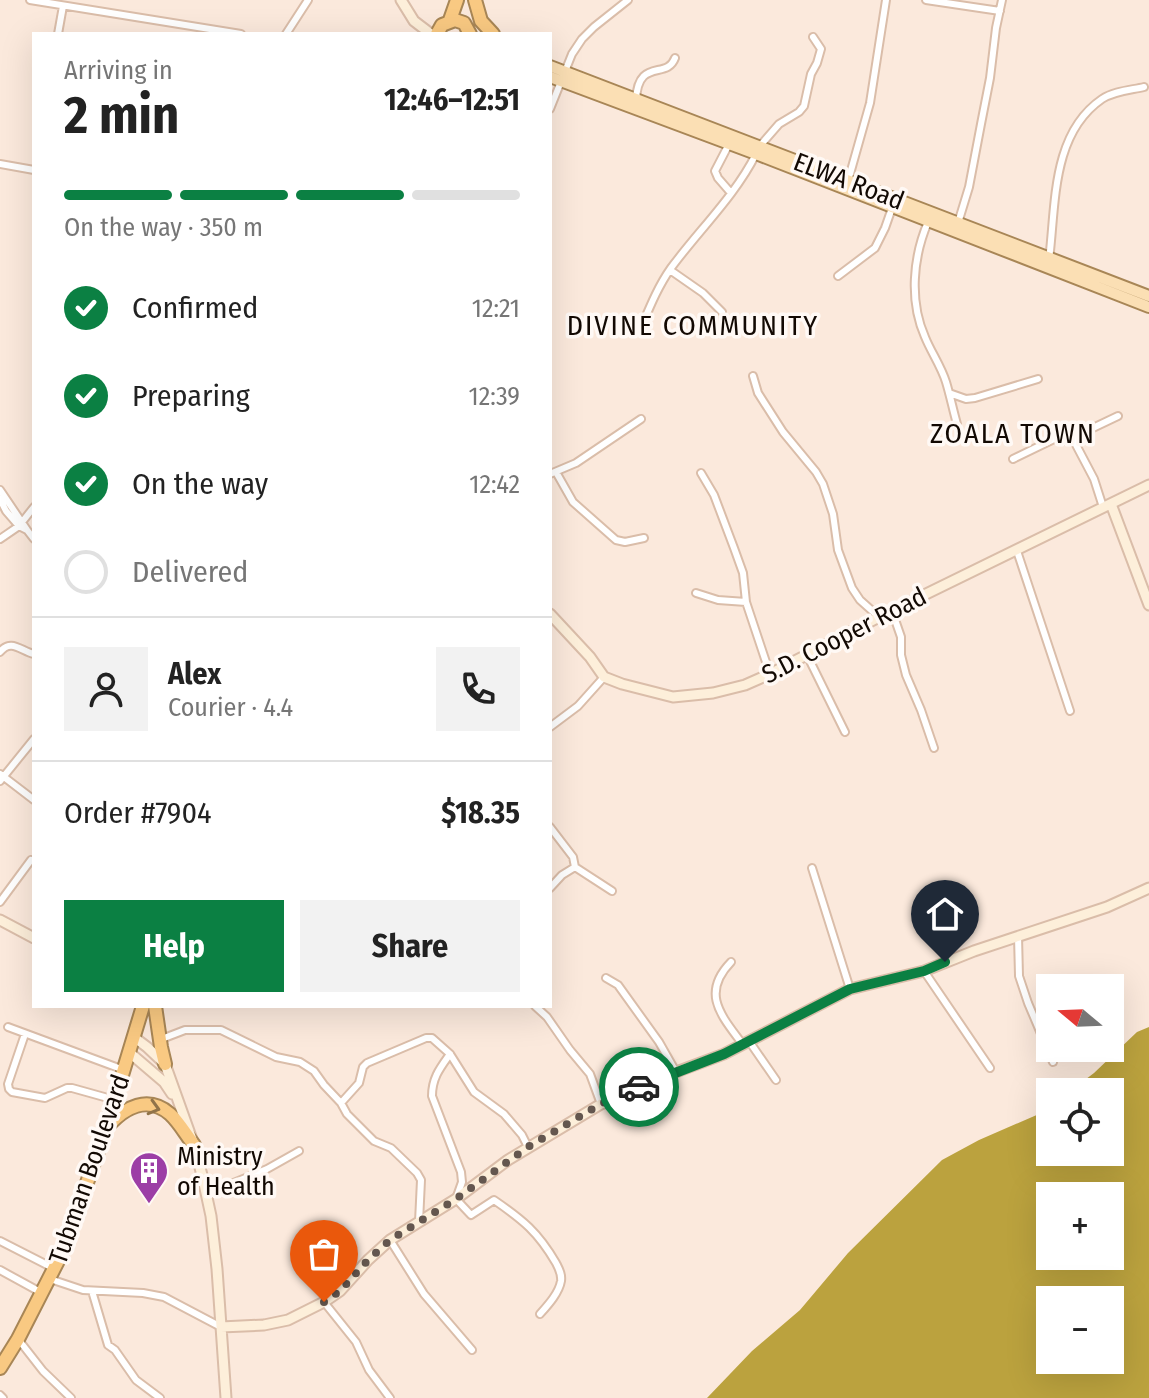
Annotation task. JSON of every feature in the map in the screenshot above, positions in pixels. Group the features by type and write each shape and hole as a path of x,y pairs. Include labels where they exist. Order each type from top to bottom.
{"highway":[{"path":"443,26 457,0"},
{"path":"443,26 455,20 470,30 472,0"},
{"path":"472,0 479,17 491,32"},
{"path":"133,1008 136,1034"},
{"name":"Tubman Boulevard","path":"0,1368 53,1274 69,1236 142,1008"},
{"path":"155,1008 165,1064"},
{"path":"106,1128 118,1115 142,1103 171,1114 194,1145"}],"main road":[{"name":"ELWA Road","path":"552,68 564,77 729,144 758,150 848,181 958,223 1149,307"},
{"name":"ELWA Road","path":"552,77 564,77 636,100 928,222 1149,296"}],"street":[{"path":"30,0 221,32"},
{"path":"108,0 108,12"},
{"path":"287,32 308,0"},
{"path":"401,0 414,21 428,32"},
{"path":"552,104 572,54 582,39 628,0"},
{"path":"848,181 870,103 886,0"},
{"path":"926,0 1000,11"},
{"path":"958,223 969,187 1002,0"},
{"path":"58,32 63,6"},
{"path":"410,14 443,26"},
{"path":"643,323 670,270 731,193 758,150 779,124 804,106 811,74 821,49 813,37"},
{"path":"636,100 642,76 649,71 670,67 675,58"},
{"path":"1049,262 1061,163 1068,138 1080,120 1103,99 1144,87"},
{"path":"729,144 715,171 731,193"},
{"path":"0,164 32,170"},
{"path":"838,276 875,248 892,208"},
{"path":"928,222 917,259 914,289 919,320 949,393 957,424"},
{"path":"670,270 703,293 722,312"},
{"path":"753,376 758,393 783,432 823,484 833,514 838,550 852,588 879,617"},
{"path":"949,393 966,399 975,398 1038,379"},
{"path":"1074,441 1076,436 1118,416"},
{"path":"641,419 576,463 553,473 573,502 616,540 625,542 644,538"},
{"path":"1013,459 1054,439 1074,441"},
{"path":"1074,441 1107,506 1149,605"},
{"path":"701,473 714,495 743,573 746,602 770,674"},
{"name":"S.D. Cooper Road","path":"604,677 673,697 713,693 745,685 1149,485"},
{"path":"0,490 20,524"},
{"path":"0,499 6,511 32,536"},
{"path":"1,536 20,524 32,509"},
{"path":"1017,551 1070,711"},
{"path":"696,593 718,600 746,602"},
{"path":"892,611 901,637 906,675 934,748"},
{"path":"552,616 604,677 578,706 552,726"},
{"path":"0,652 8,645 32,653"},
{"path":"807,655 845,732"},
{"path":"32,741 1,777 32,799"},
{"path":"552,830 573,857 575,867 612,891"},
{"path":"0,902 31,860"},
{"path":"552,886 575,867"},
{"path":"812,868 850,989"},
{"path":"0,1241 83,1290 164,1297 221,1327 264,1325 288,1320 340,1291 390,1240 456,1199 528,1147 601,1104 746,1043 850,989 924,971 1018,935 1107,907 1149,888"},
{"path":"0,920 32,937"},
{"path":"1018,935 1019,976 1036,1022"},
{"path":"731,962 719,974 716,987 718,1010 776,1080"},
{"path":"924,971 990,1068"},
{"path":"606,978 618,985 659,1042 676,1072"},
{"path":"537,1008 590,1074 601,1104"},
{"path":"8,1027 124,1070"},
{"path":"159,1040 185,1030 221,1030 276,1057 300,1062 314,1071 347,1114 374,1141 391,1148 417,1173 421,1180 419,1222"},
{"path":"25,1034 8,1084 12,1092 45,1098 72,1088 115,1100"},
{"path":"136,1034 165,1064 194,1145 207,1194 217,1269 226,1398"},
{"path":"341,1103 359,1083 367,1063 432,1038 450,1054 474,1092 504,1114 528,1147"},
{"path":"130,1053 164,1082 179,1103"},
{"path":"450,1054 435,1076 432,1096 461,1172 462,1182 456,1199"},
{"path":"207,1194 267,1169 299,1151"},
{"path":"456,1199 471,1215 494,1200 544,1242 561,1278 558,1289 540,1314"},
{"path":"390,1240 424,1294 472,1350"},
{"path":"0,1270 42,1293"},
{"path":"92,1291 108,1345 136,1380 160,1398"},
{"path":"324,1302 356,1342 369,1370 390,1398"},
{"path":"18,1339 43,1371 71,1398"}],"shaded area":[{"path":"1149,1027 1149,1398 707,1398 752,1351 800,1310 848,1253 942,1160 1036,1115 1036,1166 1124,1166 1124,1078 1087,1078 1106,1062 1124,1062 1124,1044 1137,1032"}],"way so far":[{"path":"324,1302 340,1291 390,1240 456,1199 528,1147 601,1104 639,1087"}],"place":[{"name":"Ministry of Health","path":"149,1205"}],"district":[{"name":"DIVINE COMMUNITY","path":"693,325"},
{"name":"ZOALA TOWN","path":"1013,433"}],"route":[{"path":"639,1087 724,1054 850,989 924,971 945,962"}]}
